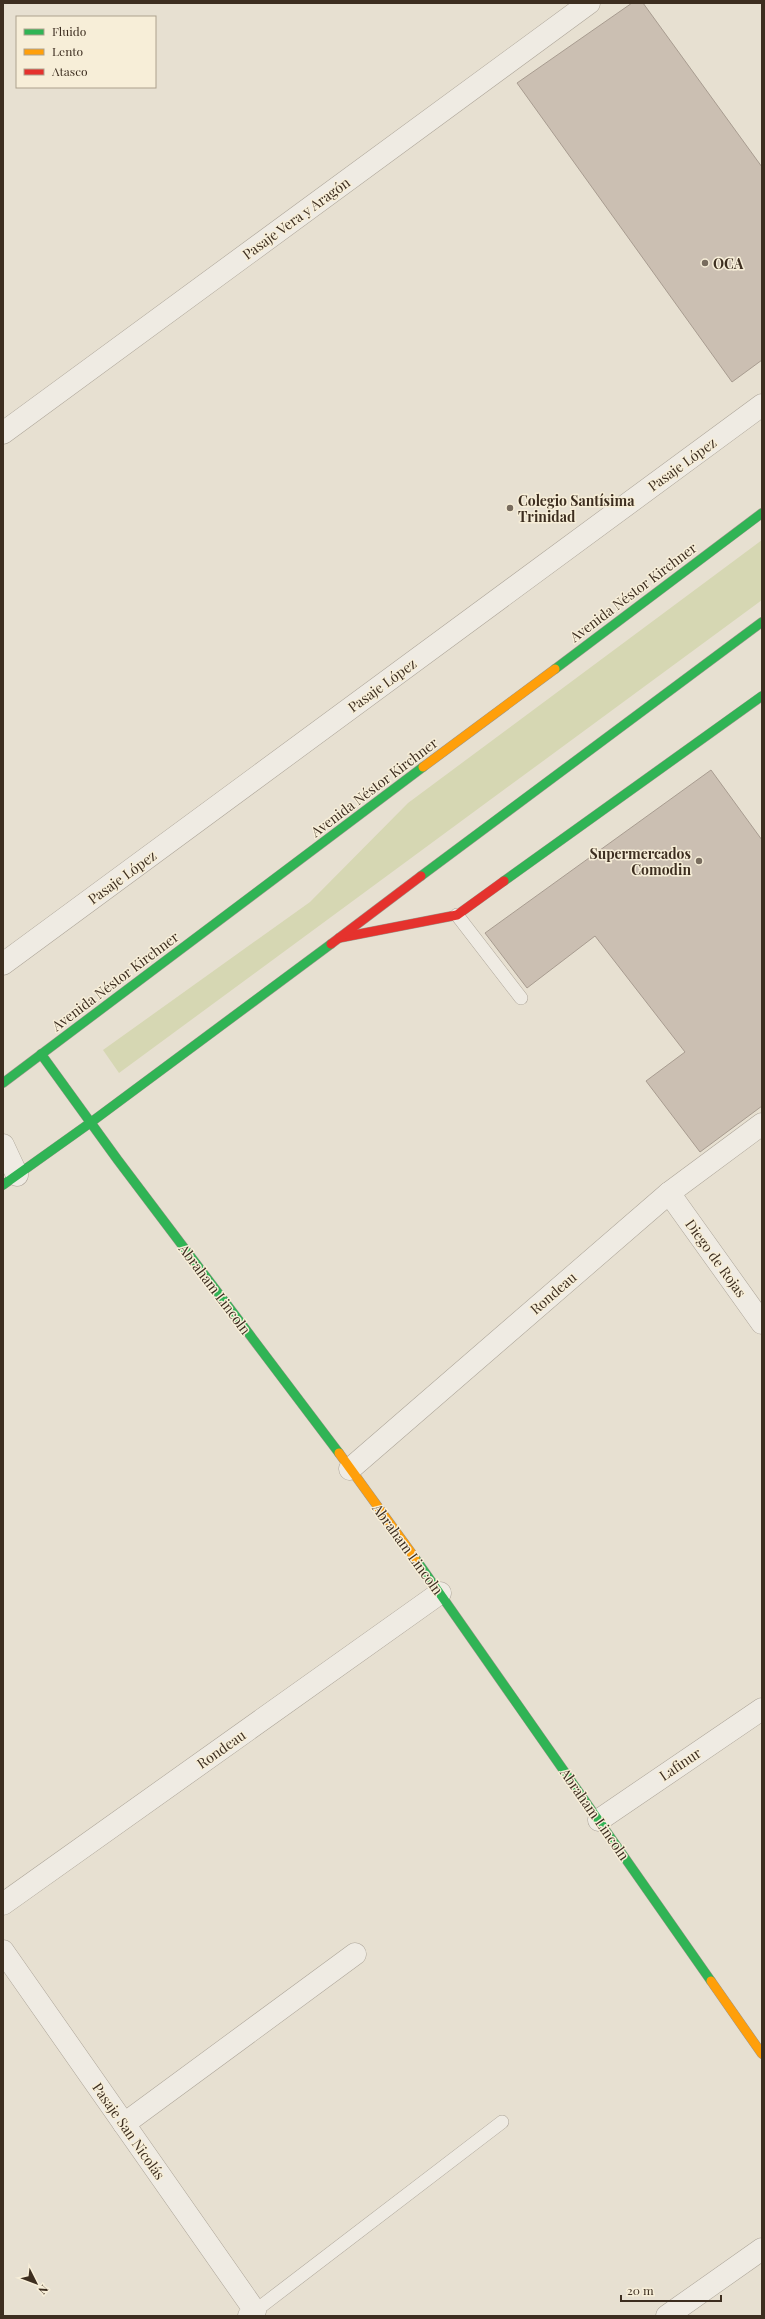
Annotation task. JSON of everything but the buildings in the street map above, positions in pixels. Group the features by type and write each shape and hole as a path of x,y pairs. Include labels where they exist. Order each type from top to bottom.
{"main road":[{"name":"Avenida Néstor Kirchner","path":"3,1083 762,513"},
{"path":"10,1180 90,1124 762,622"},
{"path":"339,938 457,916 762,696"},
{"name":"Abraham Lincoln","path":"41,1054 90,1124 350,1469 440,1593 762,2054"}],"street":[{"name":"Pasaje Vera y Aragón","path":"3,433 589,3"},
{"name":"Pasaje López","path":"3,964 762,406"},
{"name":"Rondeau","path":"350,1469 669,1193 762,1124"},
{"path":"3,1145 10,1180"},
{"name":"Diego de Rojas","path":"669,1193 762,1323"},
{"name":"Rondeau","path":"3,1904 440,1593"},
{"name":"Lafinur","path":"599,1820 762,1709"},
{"name":"Pasaje San Nicolás","path":"3,1951 124,2124 252,2314"},
{"path":"124,2124 355,1954"},
{"path":"667,2316 762,2249"}],"lane":[{"path":"457,916 521,998"},
{"path":"252,2314 502,2122"}],"green space":[{"path":"762,540 762,600 119,1073 103,1050 310,902 408,803"}],"traffic: fast":[{"path":"555,669 762,513"},
{"path":"421,876 762,622"},
{"path":"504,881 762,696"},
{"path":"3,1083 423,767"},
{"path":"3,1185 90,1123 331,944"},
{"path":"41,1054 117,1159 339,1453"},
{"path":"415,1558 711,1981"}],"traffic: slow":[{"path":"423,767 555,669"},
{"path":"339,1453 415,1558"},
{"path":"711,1981 762,2054"}],"traffic: jam":[{"path":"331,944 421,876"},
{"path":"339,938 457,915 504,881"}],"place":[{"name":"OCA","path":"705,263"},
{"name":"Colegio Santísima Trinidad","path":"510,508"},
{"name":"Supermercados Comodin","path":"699,861"}]}
